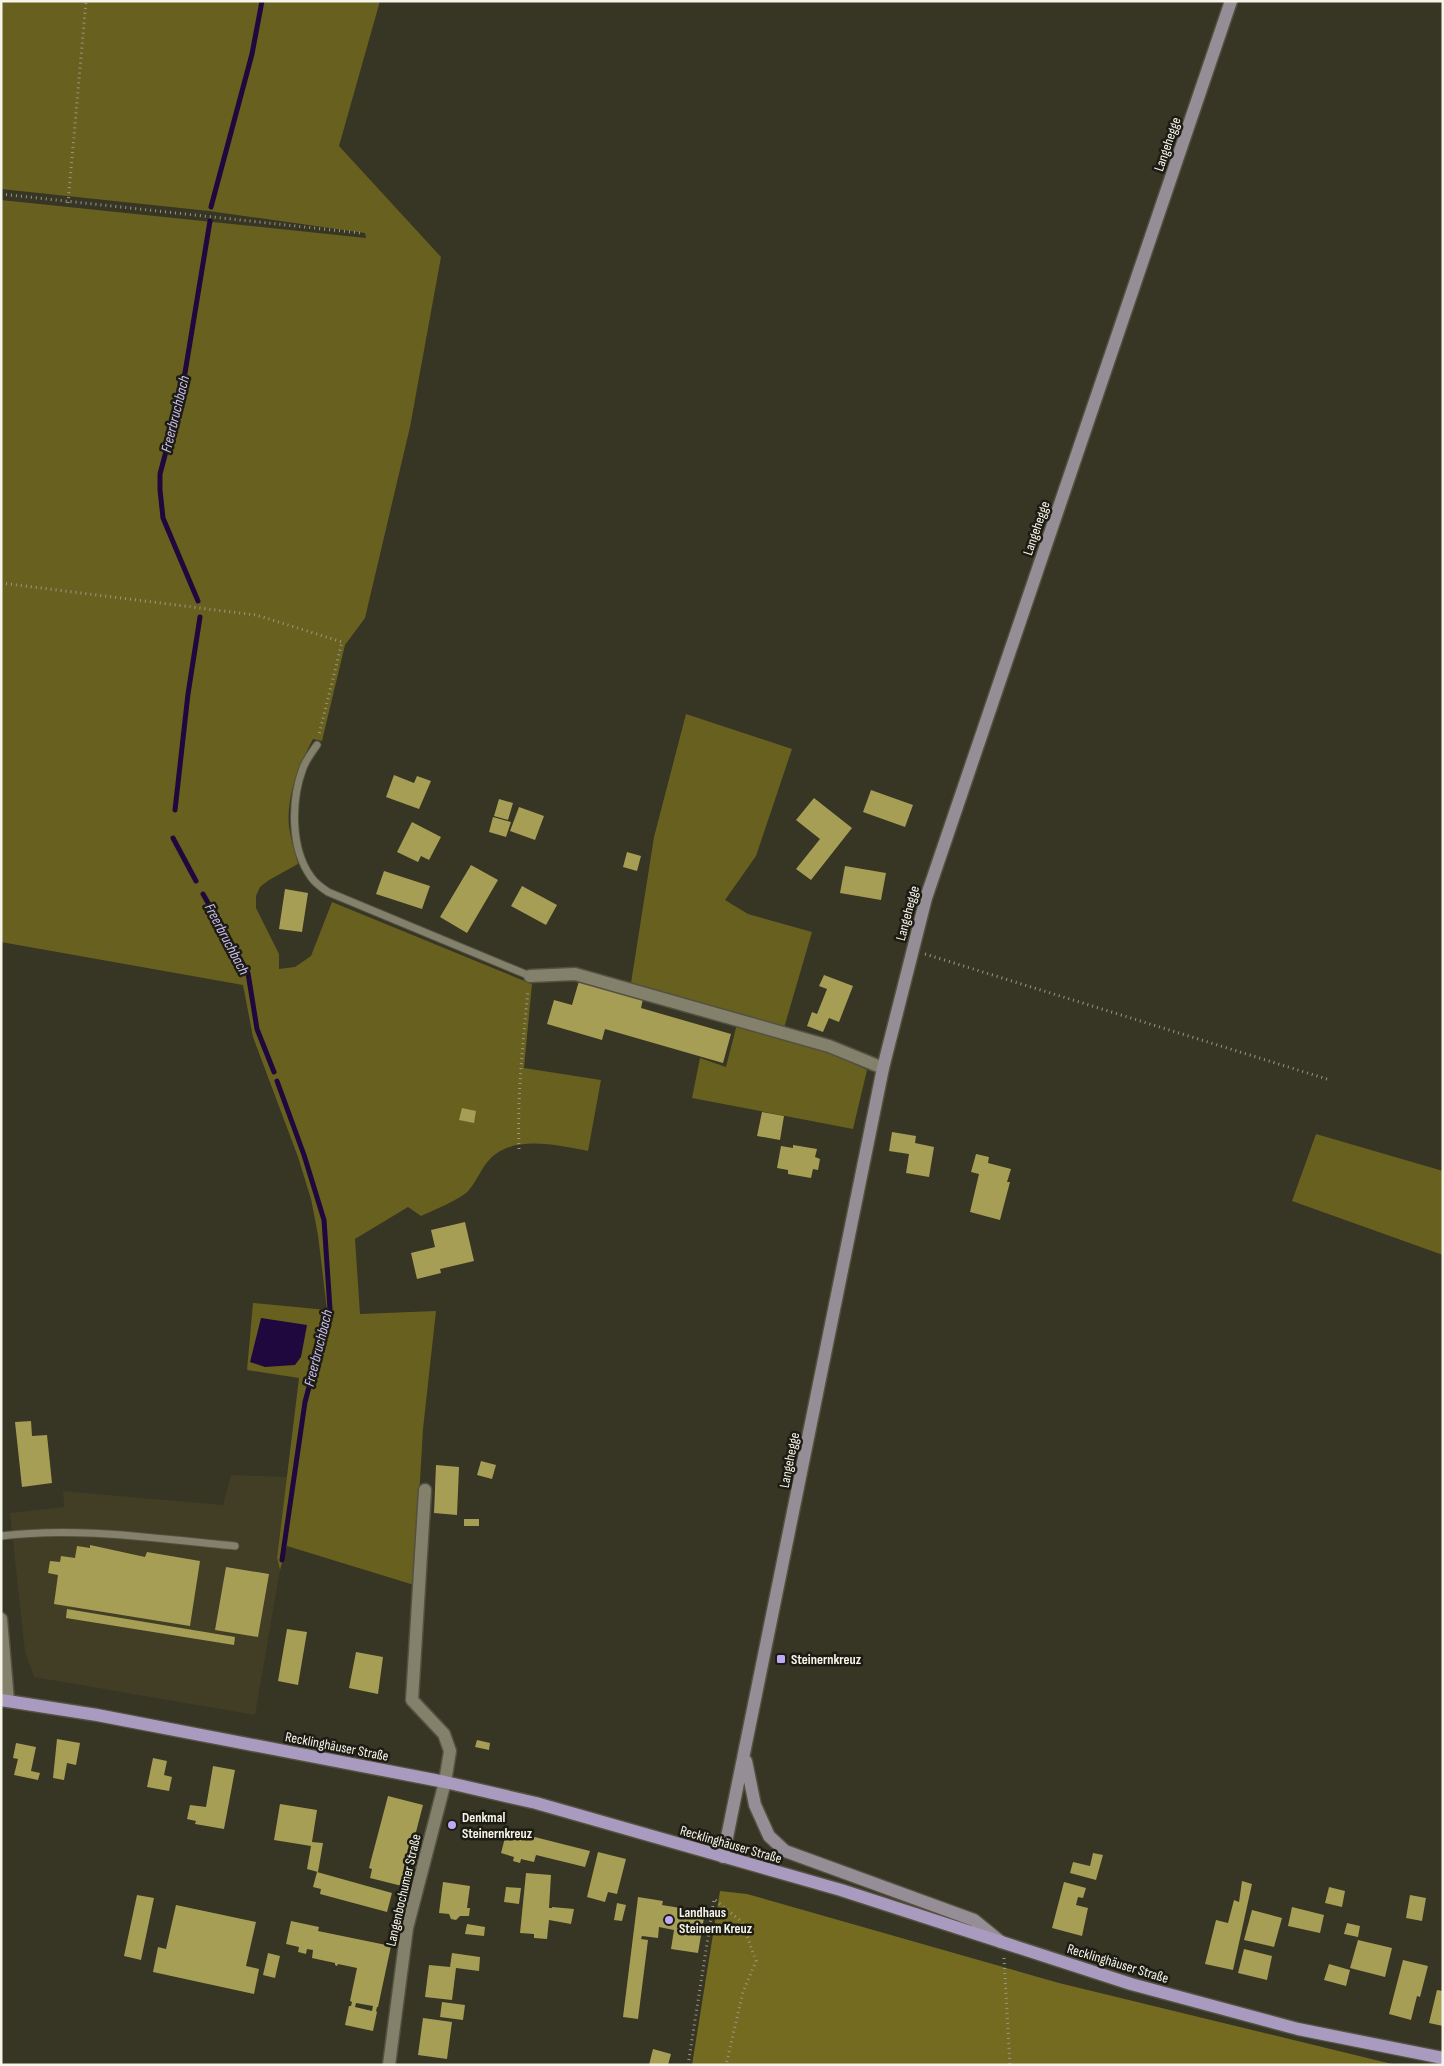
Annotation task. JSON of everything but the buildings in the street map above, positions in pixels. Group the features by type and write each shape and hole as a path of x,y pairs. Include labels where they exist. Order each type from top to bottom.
{"main road":[{"name":"Recklinghäuser Straße","path":"5,1700 445,1782 536,1803 841,1890 1131,1984 1298,2029 1443,2058"}],"street":[{"name":"Langehegge","path":"723,1857 883,1068 929,888 1231,1"},
{"path":"530,976 575,974 828,1046 883,1068"},
{"name":"Langenbochumer Straße","path":"389,2065 407,1928 445,1782 450,1751 444,1734 412,1700 425,1490"},
{"path":"1,1618 5,1700"},
{"path":"745,1753 755,1805 769,1836 785,1851 974,1920 1003,1944"}],"lane":[{"path":"317,744 303,767 294,803 297,847 310,877 328,892 530,976"},
{"path":"1,1536 35,1532 78,1532 235,1546"}],"path":[{"path":"68,202 86,1"},
{"path":"1,194 360,233"},
{"path":"1,583 256,615 342,642 317,744"},
{"path":"913,950 1330,1080"},
{"path":"519,1149 518,1122 521,1062 530,976"},
{"path":"688,2065 714,1899 742,1922 756,1961 742,1992 726,2065"},
{"path":"1003,1944 1010,2065"}],"shaded area":[{"path":"1,1 380,1 339,146 441,257 410,427 365,618 345,645 322,741 313,739 298,771 292,793 289,827 298,864 260,887 256,896 256,908 279,954 279,969 295,967 311,956 332,902 532,984 524,1068 601,1080 588,1151 542,1144 518,1145 507,1148 497,1153 488,1161 469,1190 461,1197 421,1216 408,1207 355,1239 360,1314 436,1311 423,1429 414,1585 287,1546 280,1570 277,1558 299,1378 247,1370 253,1303 327,1310 318,1235 311,1199 298,1157 253,1037 243,985 1,942 1,200 366,238 365,233 209,211 1,189"},
{"path":"686,714 792,749 756,856 725,900 748,914 812,932 784,1028 631,983 654,837"},
{"path":"737,1024 835,1055 867,1070 853,1129 692,1098 700,1058 726,1067"},
{"path":"1316,1134 1443,1171 1443,1255 1292,1201"},
{"path":"261,1318 307,1325 301,1357 295,1365 265,1367 250,1362"},
{"path":"231,1475 287,1477 277,1557 280,1570 255,1715 34,1677 25,1652 10,1513 64,1507 63,1491 223,1505"},
{"path":"720,1891 747,1894 1059,1983 1396,2065 692,2065"}],"waterway":[{"name":"Freerbruchbach","path":"211,207 252,54 262,1"},
{"name":"Freerbruchbach","path":"198,601 163,518 160,474 182,391 210,221"},
{"name":"Freerbruchbach","path":"175,810 188,694 200,617"},
{"name":"Freerbruchbach","path":"173,838 196,881"},
{"name":"Freerbruchbach","path":"203,894 248,973 257,1029 274,1072"},
{"name":"Freerbruchbach","path":"277,1081 304,1155 324,1220 330,1309 305,1402 282,1560"}],"place":[{"name":"Steinernkreuz","path":"781,1659"},
{"name":"Denkmal Steinernkreuz","path":"452,1825"},
{"name":"Landhaus Steinern Kreuz","path":"669,1920"}]}
